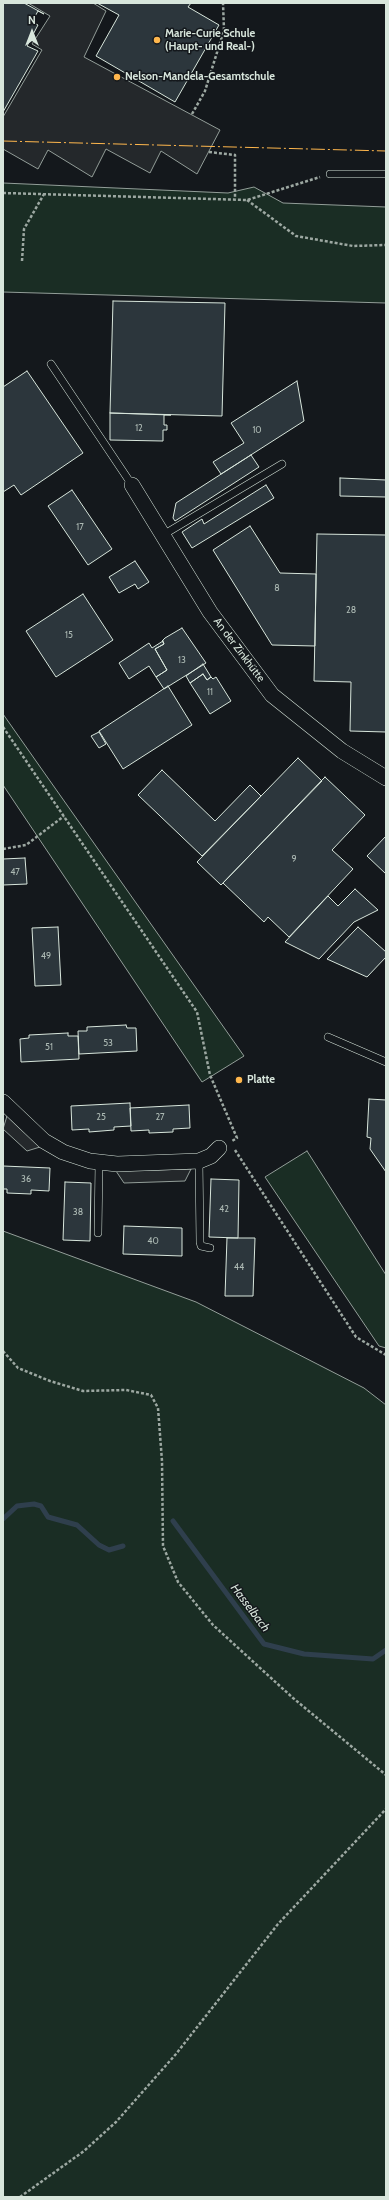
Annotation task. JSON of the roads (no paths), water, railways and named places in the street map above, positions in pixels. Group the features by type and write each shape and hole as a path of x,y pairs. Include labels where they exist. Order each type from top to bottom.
{"street":[{"name":"An der Zinkhütte","path":"132,485 210,612 272,695 342,751 386,778"},
{"path":"3,1102 36,1134 55,1148 75,1157 99,1163 198,1161 206,1159 219,1148"}],"lane":[{"path":"330,174 386,174"},
{"path":"51,364 132,485"},
{"path":"163,536 282,464"},
{"path":"328,1037 386,1062"},
{"path":"198,1161 200,1242 201,1246 210,1248"},
{"path":"98,1232 99,1163"}],"waterway":[{"name":"Hasselbach","path":"3,1519 17,1506 34,1504 41,1506 48,1517 77,1525 99,1545 109,1550 123,1546"},
{"name":"Hasselbach","path":"173,1521 264,1644 304,1654 373,1659 386,1650"}],"place":[{"name":"Marie-Curie Schule (Haupt- und Real-)","path":"157,40"},
{"name":"Nelson-Mandela-Gesamtschule","path":"117,77"},
{"name":"Platte","path":"239,1080"}]}
